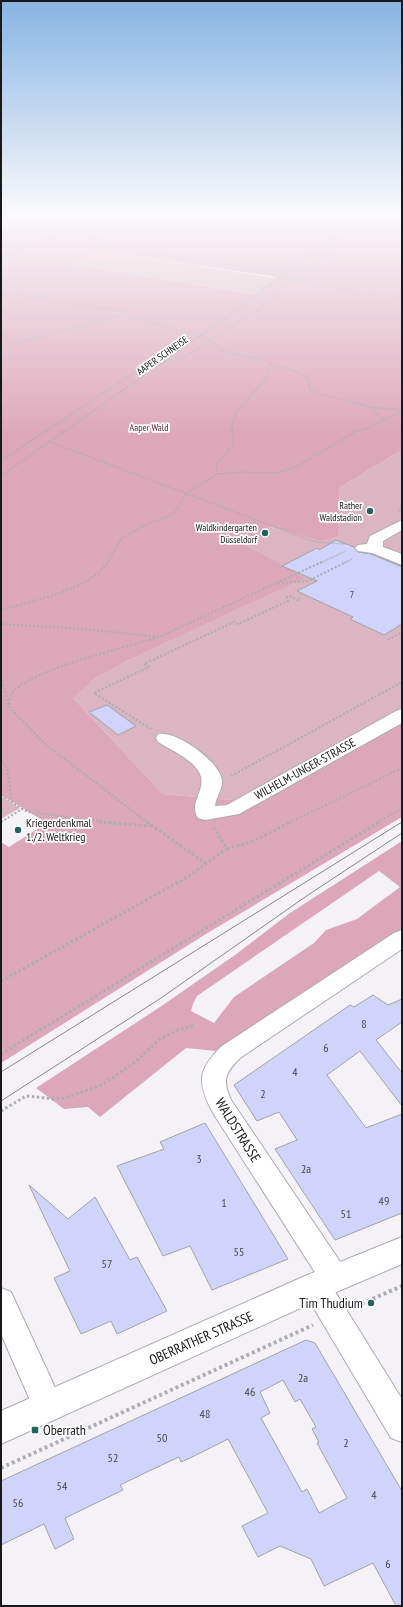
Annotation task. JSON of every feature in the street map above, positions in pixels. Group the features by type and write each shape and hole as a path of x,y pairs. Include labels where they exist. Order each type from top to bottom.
{"main road":[{"name":"OBERRATHER STRASSE","path":"1,1428 326,1282 402,1250"}],"street":[{"path":"400,525 375,539 369,549 402,560"},
{"name":"WILHELM-UNGER-STRASSE","path":"205,814 232,810 402,715"},
{"path":"165,738 190,754 208,770 212,779 211,787 206,798 205,814"},
{"name":"WALDSTRASSE","path":"402,938 231,1052 219,1063 212,1077 215,1095 326,1282 333,1316 402,1428"},
{"path":"1,1301 48,1406"}],"path":[{"path":"13,286 15,290 24,294 122,312 200,336 210,341 226,353 259,359 302,374 308,379 310,390 313,392 371,407 402,410"},
{"name":"AAPER SCHNEISE","path":"1,476 270,286"},
{"path":"1,461 135,372 148,365 185,357 262,307 268,299 285,286"},
{"path":"325,286 338,289 402,296"},
{"path":"1,347 125,314"},
{"path":"217,474 216,466 234,443 232,426 236,412 266,379 270,364"},
{"path":"371,407 384,420"},
{"path":"1,610 74,587 100,572 113,555 121,539 143,526 173,514 178,509 179,504 187,493 217,474 240,472 274,473 294,468 357,431 384,420 402,410"},
{"path":"49,442 315,542 355,545 369,549"},
{"path":"276,583 308,581 369,549"},
{"path":"9,707 11,695 17,689 26,682 51,670 159,637 346,551"},
{"path":"165,738 94,693 148,667 144,664 234,622 238,624 288,601 287,597 290,596 298,600 301,598"},
{"path":"1,624 77,628 159,637"},
{"path":"388,640 402,632"},
{"path":"1,676 9,707 44,743 152,826 204,862"},
{"path":"1,685 2,681"},
{"path":"211,787 402,682"},
{"path":"1,758 7,768 12,802"},
{"path":"1,981 184,879 204,862 227,848 253,841 402,768"},
{"path":"1,795 28,812 96,822 152,826"},
{"path":"1,1054 108,986 268,891 402,808"},
{"path":"1,822 22,809"},
{"path":"205,814 227,848"},
{"path":"1,1111 21,1099 31,1096 55,1099 65,1098 102,1085 134,1063 160,1039 178,1030 193,1026"},
{"path":"1,1468 402,1286"}],"shaded area":[{"path":"205,286 266,286 256,294"},
{"path":"402,450 402,713 244,801 163,794 72,697 93,680 127,661 304,578 241,542 271,527 318,541 339,488"},
{"path":"1,796 20,808 1,819"}],"green space":[{"name":"Aaper Wald","path":"1,286 205,286 255,294 266,286 402,286 402,450 339,488 338,536 318,541 271,527 241,542 305,578 127,661 93,680 73,698 163,794 244,801 402,713 402,817 206,934 1,1063 1,842 9,847 47,823 1,795"},
{"path":"402,841 402,934 226,1052 186,1048 100,1117 88,1107 64,1109 36,1088 160,1007 235,955 290,913","holes":["379,871 400,887 357,919 326,930 314,943 234,997 214,1023 191,1011 197,996"]}],"building":[{"path":"336,540 354,547 358,552 371,554 402,567 402,624 384,635 350,619 353,617 297,591 317,581 282,566 317,548 319,550"},
{"path":"107,705 136,726 118,735 89,712"},
{"path":"373,995 388,1005 402,999 402,1022 376,1040 402,1073 402,1106 360,1051 327,1075 366,1128 402,1114 402,1213 335,1240 275,1149 297,1140 279,1112 257,1121 234,1085 350,1005 354,1007"},
{"path":"205,1123 288,1259 212,1290 190,1246 163,1256 117,1166 164,1149 160,1142"},
{"path":"29,1185 68,1219 95,1197 130,1260 137,1257 167,1311 117,1334 111,1321 81,1334 54,1278 70,1271"},
{"path":"306,1340 315,1343 402,1491 402,1606 396,1606 373,1563 324,1586 311,1559 280,1546 258,1557 242,1526 268,1513 228,1439 181,1462 179,1457 120,1485 123,1490 65,1518 74,1539 55,1549 44,1524 1,1545 1,1481","holes":["283,1380 295,1402 300,1399 316,1427 312,1429 319,1442 317,1443 347,1498 319,1513 307,1489 302,1492 261,1418 270,1413 260,1392"]}],"tram line":[{"path":"1,1072 402,822"},
{"path":"1,1101 161,998 308,895 402,833"}],"place":[{"name":"Rather Waldstadion","path":"370,511"},
{"name":"Waldkindergarten Düsseldorf","path":"265,533"},
{"name":"Kriegerdenkmal 1./2. Weltkrieg","path":"18,830"},
{"name":"Tim Thudium","path":"371,1303"},
{"name":"Oberrath","path":"35,1430"}]}
